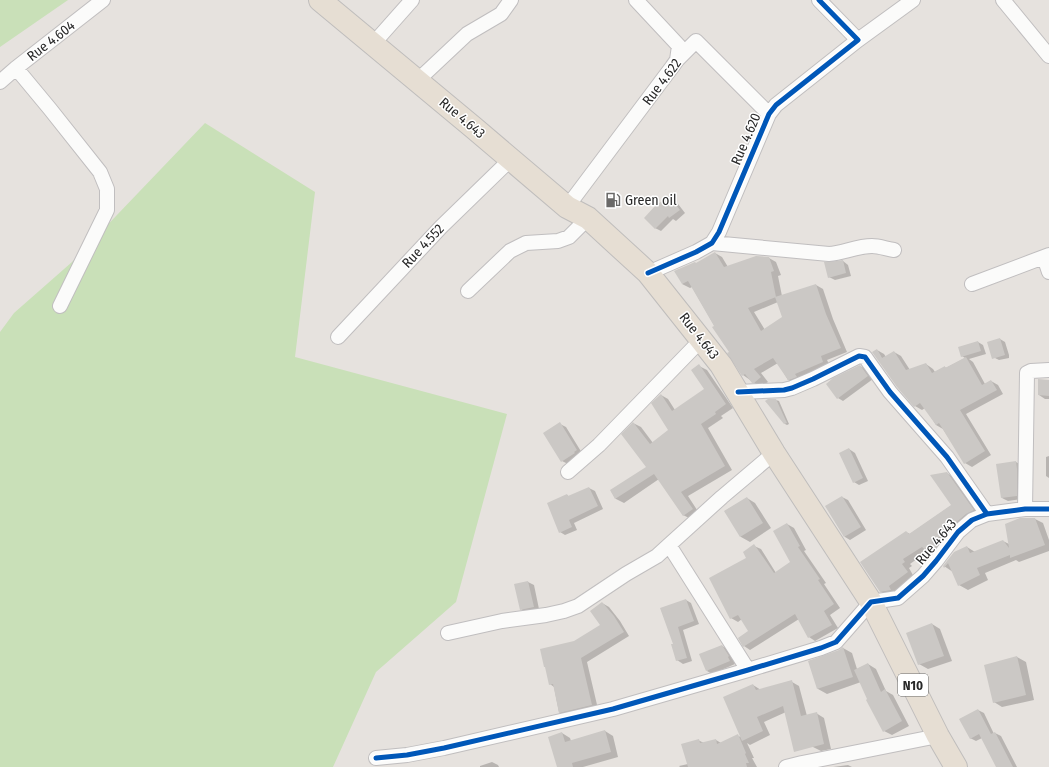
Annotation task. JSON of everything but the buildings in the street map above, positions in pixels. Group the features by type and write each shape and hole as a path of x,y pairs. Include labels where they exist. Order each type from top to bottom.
{"highway":[{"name":"Rue 4.643","path":"320,0 567,207 588,218 648,273 702,339 721,365 774,453 871,602"},
{"name":"N10","path":"871,602 938,736 956,767"}],"street":[{"name":"Rue 4.604","path":"0,82 103,0"},
{"path":"373,44 412,0"},
{"path":"417,81 467,34 501,14 511,0"},
{"path":"636,0 679,46 677,60"},
{"path":"819,0 858,40"},
{"name":"Rue 4.620","path":"712,243 719,232 769,114 776,105 858,40 913,0"},
{"path":"1003,0 1049,56"},
{"name":"Rue 4.622","path":"567,207 677,60 696,41 769,114"},
{"path":"16,68 100,172 107,189 107,210 60,306"},
{"name":"Rue 4.552","path":"338,336 441,227 510,159"},
{"path":"468,291 510,251 526,243 558,241 569,237 588,218"},
{"path":"648,273 696,252 712,243 829,254 838,254 860,247 873,246 894,250"},
{"path":"972,284 1046,256 1049,272"},
{"path":"568,472 599,445 702,339"},
{"path":"738,392 784,390 792,388 859,356 865,357 890,392 947,458 987,514"},
{"path":"1025,509 1027,373 1031,371 1049,370"},
{"path":"448,633 502,621 546,615 578,606 626,574 657,556 722,497 774,453"},
{"name":"Rue 4.643","path":"871,602 898,598 923,576 958,532 972,520 987,514 1025,509 1049,509"},
{"path":"669,545 748,670"},
{"path":"376,758 407,755 444,748 613,710 821,648 836,642 871,602"},
{"path":"786,767 802,765 938,736"}],"green space":[{"path":"0,0 68,0 0,47"},
{"path":"205,123 315,192 295,357 507,414 456,602 376,672 333,767 0,767 0,332 14,313 72,262"}],"cycle path":[{"path":"648,273 696,252 712,243 719,232 769,114 776,105 858,40 819,0"},
{"path":"738,392 784,390 792,388 859,356 865,357 890,392 947,457 987,514"},
{"path":"376,758 407,755 444,748 613,709 821,648 836,642 871,602 898,598 923,576 958,532 972,520 987,514 1025,509 1049,509"}],"place":[{"name":"Green oil","path":"613,200"}]}
